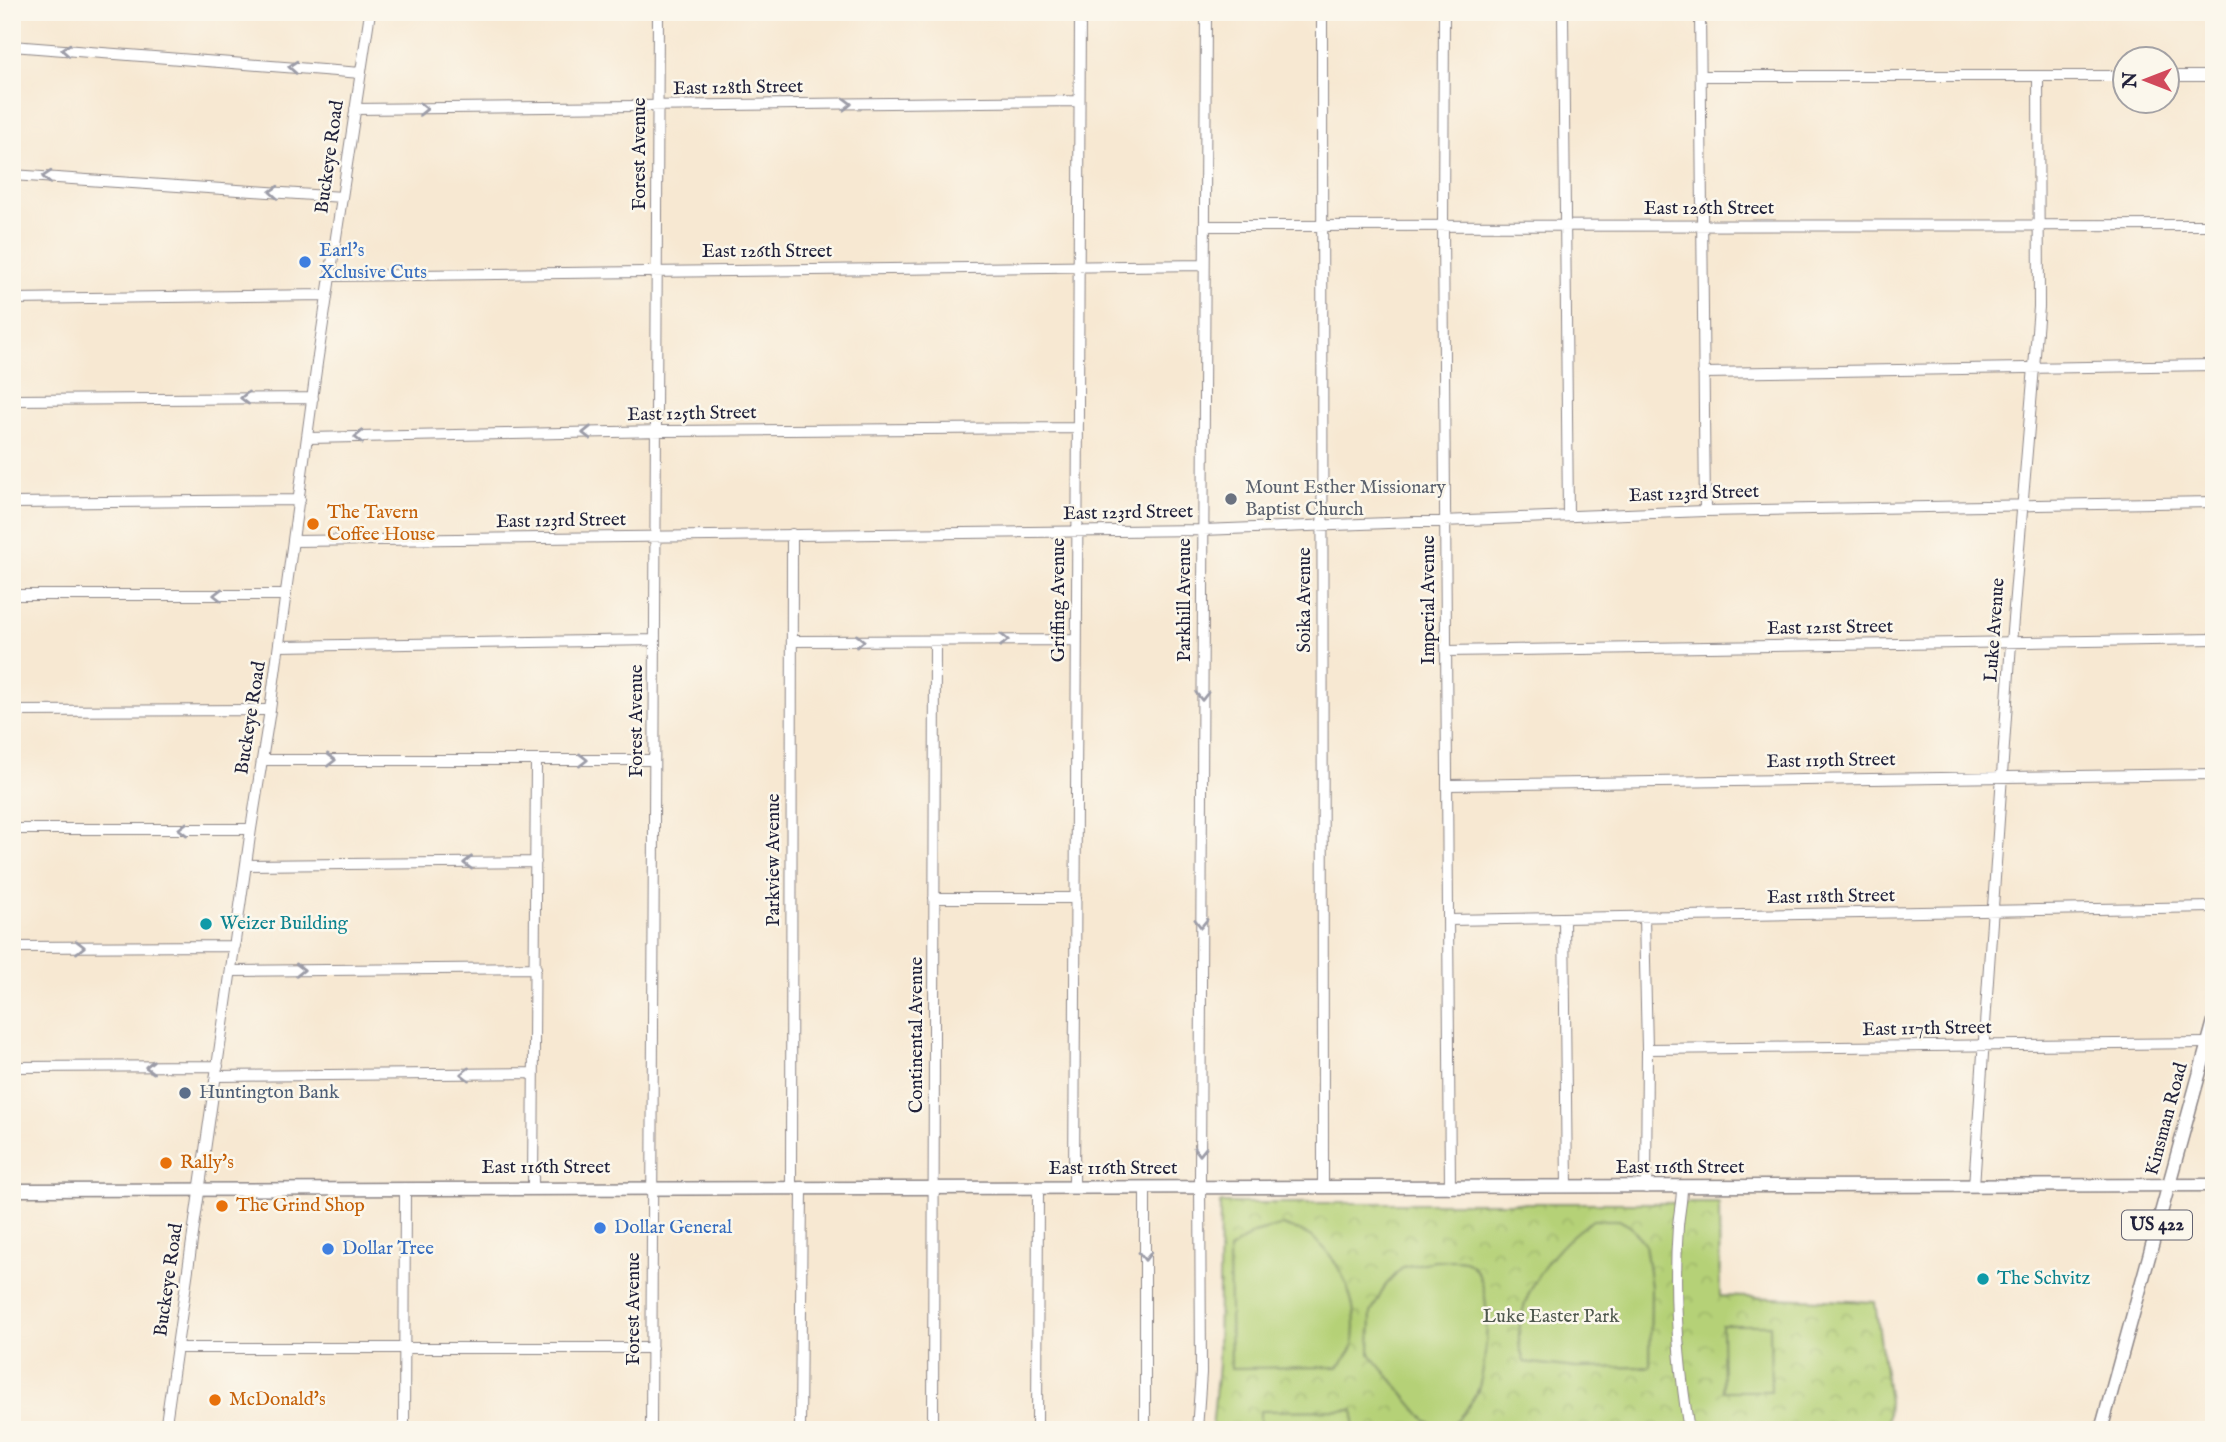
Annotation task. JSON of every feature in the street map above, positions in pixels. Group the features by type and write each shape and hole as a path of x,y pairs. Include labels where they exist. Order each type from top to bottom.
{"main road":[{"name":"Kinsman Road","path":"2101,1430 2168,1184 2208,1059 2207,1043 2214,1021"},
{"name":"East 116th Street","path":"12,1190 2214,1185"}],"street":[{"name":"Buckeye Road","path":"165,1430 370,12"},
{"name":"Forest Avenue","path":"651,1430 658,12"},
{"name":"Griffing Avenue","path":"1074,1188 1080,12"},
{"name":"Parkhill Avenue","path":"1197,1430 1201,1373 1206,12"},
{"name":"Soika Avenue","path":"1322,12 1323,1187"},
{"name":"Imperial Avenue","path":"1444,12 1450,1188"},
{"path":"1563,12 1568,515"},
{"path":"1700,12 1705,511"},
{"path":"12,46 361,73"},
{"path":"1701,76 2110,76"},
{"name":"Luke Avenue","path":"1974,1185 2011,643 2039,307 2038,76"},
{"path":"2180,76 2214,76"},
{"name":"East 128th Street","path":"355,109 1079,101"},
{"path":"12,174 342,197"},
{"name":"East 126th Street","path":"1205,226 2214,225"},
{"name":"East 126th Street","path":"330,276 1204,265"},
{"path":"12,299 327,295"},
{"path":"1703,373 2214,365"},
{"path":"12,400 313,398"},
{"name":"East 125th Street","path":"308,438 1077,428"},
{"path":"12,503 300,500"},
{"name":"East 123rd Street","path":"294,541 1203,530 1705,511 2214,502"},
{"name":"Parkview Avenue","path":"792,534 800,1430"},
{"path":"12,595 286,595"},
{"name":"East 121st Street","path":"1446,651 2214,639"},
{"path":"279,646 655,640"},
{"path":"792,641 1076,640"},
{"name":"Continental Avenue","path":"933,1430 935,641"},
{"path":"12,711 270,710"},
{"path":"262,760 654,760"},
{"path":"533,1187 536,760"},
{"name":"East 119th Street","path":"1449,785 2214,774"},
{"path":"12,829 251,828"},
{"path":"247,865 536,862"},
{"path":"934,898 1076,898"},
{"name":"East 118th Street","path":"1449,920 2214,907"},
{"path":"1644,917 1646,1188"},
{"path":"1564,918 1567,1187"},
{"path":"12,947 235,946"},
{"path":"231,971 536,968"},
{"name":"East 117th Street","path":"1647,1049 2207,1043"},
{"path":"12,1067 533,1073"},
{"path":"404,1430 405,1188"},
{"path":"1037,1430 1038,1188"},
{"path":"1145,1188 1145,1430"},
{"path":"1682,1188 1678,1224 1677,1300 1680,1375 1689,1430"},
{"path":"177,1348 652,1348"},
{"path":"2120,1430 2214,1429"}],"green space":[{"name":"Luke Easter Park","path":"1220,1203 1719,1203 1720,1296 1875,1302 1889,1401 1887,1430 1212,1430 1218,1364"},
{"path":"1593,1220 1619,1220 1630,1226 1645,1244 1651,1287 1650,1367 1575,1368 1524,1362 1519,1335 1521,1318 1533,1285 1553,1255"},
{"path":"1283,1225 1310,1236 1323,1248 1333,1259 1347,1286 1352,1301 1355,1330 1351,1351 1338,1367 1231,1368 1229,1250 1254,1233"},
{"path":"1435,1261 1467,1262 1476,1271 1486,1302 1486,1342 1478,1390 1458,1418 1445,1426 1426,1421 1370,1354 1371,1313 1385,1286 1403,1267"},
{"path":"1722,1325 1770,1325 1771,1391 1723,1391"},
{"path":"1354,1410 1354,1430 1260,1430 1260,1411"}],"place":[{"name":"Earl's Xclusive Cuts","path":"305,262"},
{"name":"Mount Esther Missionary Baptist Church","path":"1231,499"},
{"name":"The Tavern Coffee House","path":"313,524"},
{"name":"Weizer Building","path":"206,924"},
{"name":"Huntington Bank","path":"185,1093"},
{"name":"Rally's","path":"166,1163"},
{"name":"The Grind Shop","path":"222,1206"},
{"name":"Dollar General","path":"600,1228"},
{"name":"Dollar Tree","path":"328,1249"},
{"name":"The Schvitz","path":"1983,1279"},
{"name":"McDonald's","path":"215,1400"}]}
